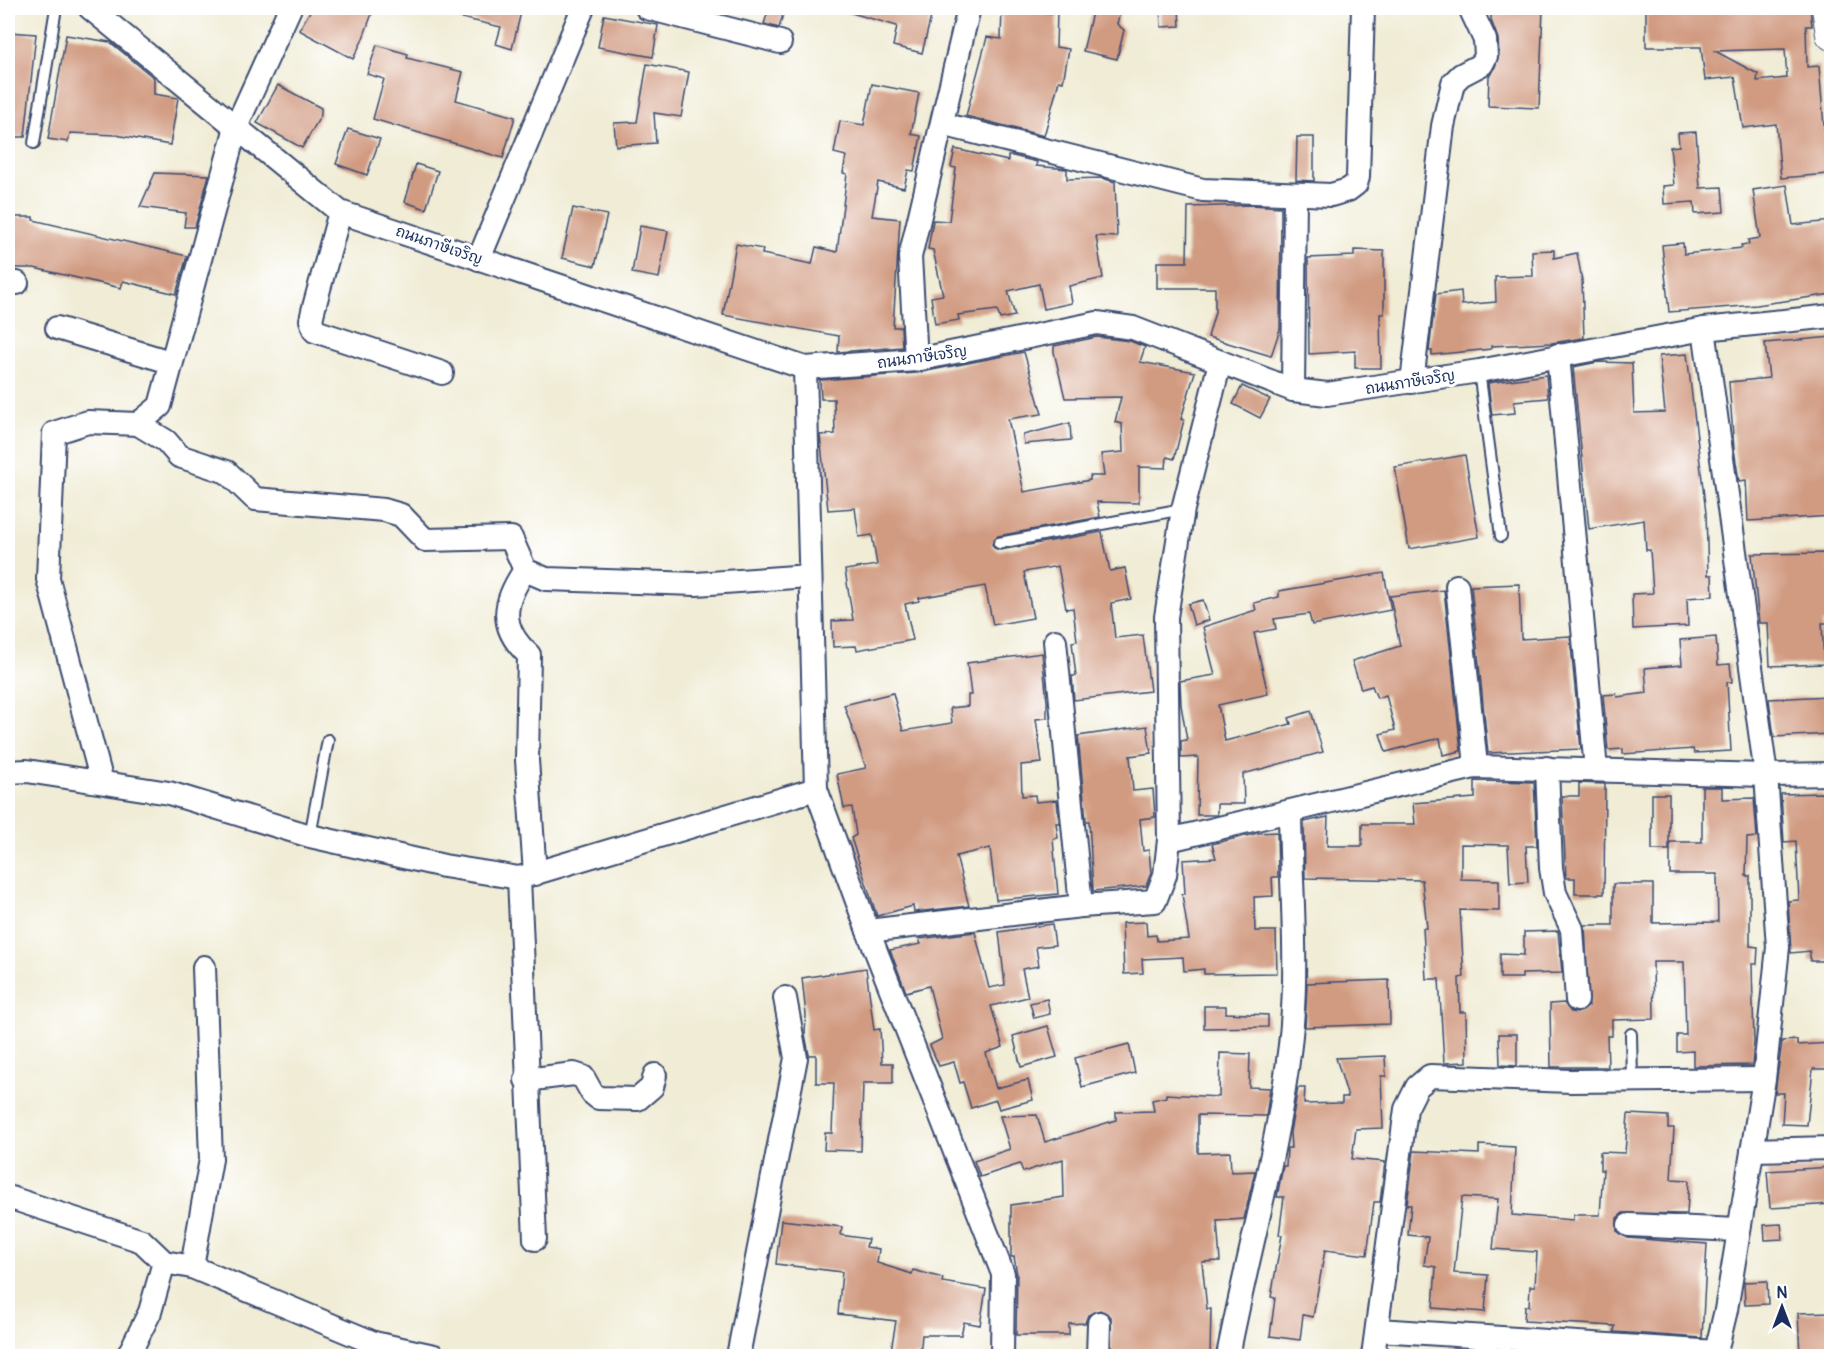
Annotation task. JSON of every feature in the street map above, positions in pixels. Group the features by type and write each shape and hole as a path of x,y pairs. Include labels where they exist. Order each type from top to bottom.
{"street":[{"name":"ถนนภาษีเจริญ","path":"90,8 340,212 805,369 916,360 1097,323 1133,328 1293,390 1327,394 1479,371 1704,329 1832,316"},
{"path":"138,424 160,406 170,362 236,127 290,8"},
{"path":"479,259 580,8"},
{"path":"647,8 780,42"},
{"path":"916,360 910,256 969,8"},
{"path":"942,124 1188,187 1295,195 1338,193 1351,189 1358,180 1363,8"},
{"path":"1412,382 1443,126 1453,83 1461,75 1482,64 1486,56 1485,40 1470,8"},
{"path":"1828,8 1832,34"},
{"path":"1293,390 1295,195"},
{"path":"340,212 311,320 315,330 442,373"},
{"path":"57,328 170,362"},
{"path":"1378,1330 1715,1354 1726,1310 1737,1230 1764,1079 1778,947 1766,775 1704,329"},
{"path":"1558,355 1596,770"},
{"path":"867,931 1081,906 1155,901 1165,875 1169,840 1166,617 1183,509 1220,362"},
{"path":"805,369 816,789 867,931 1003,1274 1002,1356"},
{"path":"102,783 48,579 54,433 88,422 138,424 166,441 179,456 227,472 255,499 384,510 401,515 425,540 511,538 525,570 546,579 696,584 809,576"},
{"path":"525,570 509,592 508,622 513,640 529,655 526,1080 535,1239"},
{"path":"1457,586 1476,756 1474,767"},
{"path":"1055,641 1081,906"},
{"path":"1169,840 1290,813 1474,767 1766,775 1832,774"},
{"path":"1547,768 1551,868 1555,893 1572,929 1577,1000"},
{"path":"8,772 27,771 169,793 310,836 444,866 527,876 816,789"},
{"path":"1228,1356 1281,1113 1290,1042 1293,974 1290,813"},
{"path":"192,1267 211,1159 204,967"},
{"path":"738,1356 796,1058 785,998"},
{"path":"526,1080 574,1074 584,1077 592,1093 598,1098 638,1099 652,1087 655,1075"},
{"path":"1373,1356 1406,1109 1417,1087 1430,1076 1571,1081 1764,1079"},
{"path":"1752,1150 1832,1148"},
{"path":"8,1197 142,1241 164,1263 192,1267 374,1343 434,1356"},
{"path":"1629,1225 1737,1230"},
{"path":"128,1356 150,1312 164,1263"},
{"path":"1098,1356 1099,1323"}],"lane":[{"path":"34,143 56,8"},
{"path":"1479,371 1501,536"},
{"path":"999,543 1183,509"},
{"path":"310,836 328,740"},
{"path":"1631,1034 1632,1080"}],"building":[{"path":"312,8 374,8 353,59 299,30"},
{"path":"445,8 522,8 512,49 496,44 501,27 444,14"},
{"path":"769,8 785,8 779,28 764,24"},
{"path":"849,8 926,8 925,11 932,13 922,53 893,46 897,26 848,12"},
{"path":"1002,8 1029,8 1029,12 1057,13 1056,47 1069,49 1063,82 1059,81 1044,136 966,116 987,37 1001,39"},
{"path":"1093,8 1121,8 1117,24 1124,30 1117,59 1083,51"},
{"path":"1160,8 1179,8 1180,26 1161,27"},
{"path":"1491,8 1543,8 1539,108 1488,106 1489,76 1494,70 1499,55 1498,39 1491,20"},
{"path":"1646,8 1810,8 1812,26 1806,26 1807,67 1819,66 1828,174 1781,178 1776,124 1743,128 1735,77 1705,80 1701,47 1646,47","holes":["1785,49 1787,78 1757,81 1758,74 1715,51"]},
{"path":"604,15 658,25 653,57 598,47"},
{"path":"8,32 36,34 25,137 8,137"},
{"path":"66,35 110,42 154,78 154,94 178,98 170,145 116,135 70,133 68,142 48,139"},
{"path":"377,45 408,54 407,58 463,72 456,100 515,117 503,158 373,119 384,79 367,74"},
{"path":"647,64 689,72 681,117 654,113 656,143 616,146 614,123 637,122"},
{"path":"872,84 919,93 911,134 921,136 914,171 908,170 904,188 878,182 872,216 900,219 893,327 901,327 902,347 838,352 839,336 723,315 736,244 763,249 762,254 812,264 816,247 837,252 847,174 843,173 846,156 834,153 840,121 864,125"},
{"path":"278,85 321,108 321,115 302,148 257,123"},
{"path":"348,129 380,139 367,175 336,164"},
{"path":"1696,132 1700,188 1722,187 1724,212 1695,214 1694,202 1664,204 1663,186 1674,185 1670,147 1679,146 1678,133"},
{"path":"1297,137 1314,137 1314,181 1296,180"},
{"path":"955,149 1008,161 1008,156 1013,156 1037,162 1036,166 1067,169 1067,179 1102,178 1115,182 1117,237 1096,236 1103,278 1069,286 1072,303 1044,309 1039,284 1008,291 1015,316 1000,319 997,310 958,315 959,320 935,324 931,297 943,295 933,250 928,249 933,220 949,221 956,168 951,167"},
{"path":"416,164 438,171 426,209 405,202"},
{"path":"155,173 209,175 195,227 184,227 186,213 140,207"},
{"path":"1787,185 1793,225 1832,221 1832,294 1757,305 1669,312 1662,245 1683,243 1684,254 1742,248 1741,245 1749,244 1748,240 1760,238 1753,190"},
{"path":"1252,205 1281,207 1280,329 1271,356 1208,337 1215,312 1215,288 1157,288 1157,262 1187,262 1188,207"},
{"path":"573,208 607,215 595,266 562,258"},
{"path":"8,217 33,217 33,220 187,256 176,294 123,281 121,288 34,268 8,268"},
{"path":"640,226 668,231 659,278 632,273"},
{"path":"1354,250 1384,251 1384,314 1380,314 1381,368 1355,368 1355,351 1309,354 1308,258 1354,256"},
{"path":"1554,250 1554,258 1577,253 1582,280 1584,338 1552,343 1491,346 1491,349 1432,355 1432,351 1429,351 1436,294 1461,291 1462,305 1496,302 1495,277 1533,276 1532,251"},
{"path":"1097,337 1130,341 1145,347 1140,362 1195,372 1181,419 1184,420 1174,459 1167,457 1166,468 1139,467 1139,503 1097,502 1100,517 998,536 992,544 994,548 1000,550 1102,532 1110,571 1125,568 1131,599 1111,603 1115,638 1143,635 1150,691 1074,700 1072,676 1076,676 1072,642 1077,641 1073,608 1066,609 1058,566 1024,572 1033,618 993,625 985,586 919,598 919,601 905,604 913,640 857,650 856,646 833,647 832,621 853,620 845,570 877,565 872,535 859,537 855,508 828,510 820,435 835,434 834,399 821,399 820,380 917,373 1024,352 1042,414 1008,419 1024,492 1090,480 1090,476 1104,476 1101,454 1123,452 1122,424 1115,422 1121,397 1065,398 1054,352 1054,346"},
{"path":"1832,337 1832,516 1748,521 1746,480 1739,481 1734,449 1729,382 1769,378 1765,343"},
{"path":"1687,354 1706,513 1708,575 1712,575 1713,596 1687,598 1688,626 1633,629 1632,594 1653,593 1650,550 1646,550 1644,520 1589,529 1573,367 1598,362 1632,363 1634,413 1665,412 1659,356"},
{"path":"1546,375 1548,398 1514,401 1515,413 1492,415 1488,383"},
{"path":"1242,386 1270,399 1260,418 1233,404"},
{"path":"1070,423 1071,440 1024,444 1023,435"},
{"path":"1465,455 1479,537 1409,549 1395,467"},
{"path":"1832,553 1832,623 1822,623 1824,664 1770,666 1768,623 1759,623 1752,554"},
{"path":"1384,573 1391,610 1312,625 1309,614 1274,619 1276,629 1254,633 1268,694 1218,705 1225,741 1291,724 1289,718 1311,711 1323,752 1243,774 1244,804 1217,804 1217,815 1197,815 1198,757 1181,758 1181,741 1187,740 1181,705 1180,681 1215,675 1203,627 1256,610 1254,603 1279,597 1279,591"},
{"path":"1519,584 1521,639 1570,636 1581,749 1488,753 1471,586"},
{"path":"1444,590 1461,751 1443,755 1440,738 1386,752 1380,734 1395,730 1386,695 1377,698 1372,686 1361,689 1352,661 1400,646 1390,596"},
{"path":"1203,600 1209,620 1194,625 1188,604"},
{"path":"1716,637 1718,665 1730,664 1732,682 1727,682 1731,751 1694,753 1693,749 1623,754 1623,749 1608,750 1603,695 1616,694 1617,697 1647,693 1645,668 1682,665 1680,640"},
{"path":"1042,653 1047,718 1036,719 1042,763 1021,765 1022,796 1035,795 1036,802 1057,800 1058,838 1053,839 1058,894 996,900 990,848 956,856 969,906 914,912 913,906 877,916 851,838 856,835 852,807 844,808 837,774 866,768 844,705 893,693 903,731 952,723 950,708 968,706 968,695 971,695 967,663"},
{"path":"1828,696 1830,734 1774,737 1769,699"},
{"path":"1147,726 1151,753 1130,756 1133,791 1153,789 1155,817 1140,819 1143,851 1149,850 1151,873 1146,886 1093,891 1089,821 1086,821 1078,736"},
{"path":"1475,781 1534,782 1537,846 1526,846 1528,882 1510,883 1508,845 1461,844 1461,879 1499,880 1499,911 1460,910 1464,977 1459,978 1460,1012 1466,1012 1467,1062 1444,1063 1439,979 1426,979 1423,928 1427,928 1422,880 1305,878 1304,822 1328,817 1327,846 1362,846 1362,824 1415,824 1413,803 1475,798"},
{"path":"1579,783 1605,784 1604,894 1575,894 1575,878 1566,878 1562,796 1579,796"},
{"path":"1702,787 1722,787 1722,799 1754,798 1757,837 1747,838 1746,876 1750,876 1750,946 1758,947 1757,964 1752,964 1754,1042 1752,1065 1693,1066 1693,1051 1677,1052 1677,1035 1686,1035 1684,962 1653,962 1654,1019 1612,1020 1612,1036 1607,1036 1608,1067 1551,1067 1550,1004 1564,1003 1571,1012 1577,1013 1589,1006 1585,925 1613,925 1613,884 1653,884 1653,923 1718,922 1717,874 1670,874 1670,842 1702,842"},
{"path":"1822,793 1823,797 1832,797 1832,961 1810,961 1810,951 1791,953 1788,901 1799,900 1796,841 1784,842 1781,794"},
{"path":"1652,794 1669,794 1669,850 1652,850"},
{"path":"1277,832 1278,877 1272,877 1273,896 1254,897 1255,931 1276,931 1277,973 1204,974 1204,969 1184,971 1183,957 1142,959 1143,973 1124,974 1122,923 1146,922 1147,936 1156,935 1157,941 1189,939 1182,894 1185,894 1183,860 1216,858 1212,844 1258,833"},
{"path":"1052,924 1055,945 1036,947 1039,966 1022,969 1028,997 991,1006 1003,1047 986,1053 996,1088 1028,1080 1033,1100 999,1109 996,1100 971,1108 954,1062 939,1066 930,1045 942,1039 929,986 906,992 890,950 921,944 919,939 975,932 989,988 1005,985 999,932"},
{"path":"1558,931 1562,973 1522,974 1522,978 1500,978 1500,954 1524,955 1524,932"},
{"path":"866,968 874,1030 880,1029 882,1063 893,1063 893,1083 863,1083 861,1151 824,1150 825,1133 832,1133 834,1083 816,1083 816,1055 809,1055 805,1034 806,1015 802,978"},
{"path":"1389,980 1390,1024 1305,1027 1307,983"},
{"path":"1047,999 1050,1014 1034,1018 1030,1003"},
{"path":"1204,1006 1226,1006 1226,1013 1268,1015 1268,1027 1204,1028"},
{"path":"1048,1026 1057,1057 1021,1067 1013,1036"},
{"path":"1499,1034 1517,1034 1517,1066 1500,1065"},
{"path":"1797,1040 1797,1045 1832,1043 1832,1069 1813,1069 1807,1125 1782,1124 1784,1093 1775,1093 1782,1041"},
{"path":"1129,1044 1135,1073 1082,1087 1075,1058"},
{"path":"1220,1053 1250,1054 1249,1087 1270,1088 1266,1116 1198,1115 1198,1153 1230,1152 1231,1172 1255,1171 1244,1219 1217,1221 1220,1261 1202,1262 1207,1309 1211,1309 1210,1356 1111,1356 1111,1317 1100,1310 1088,1315 1085,1323 1069,1324 1069,1335 1016,1335 1017,1274 1014,1257 1011,1257 1011,1205 1064,1197 1063,1159 1023,1172 1020,1164 980,1177 974,1161 1010,1149 1000,1116 1037,1115 1045,1142 1116,1120 1116,1112 1154,1111 1152,1100 1166,1097 1166,1094 1219,1097"},
{"path":"1385,1056 1386,1076 1381,1076 1383,1128 1356,1129 1352,1159 1385,1162 1380,1202 1374,1202 1367,1255 1325,1250 1313,1317 1303,1315 1300,1340 1270,1336 1275,1298 1271,1297 1282,1235 1279,1235 1284,1197 1277,1197 1283,1166 1286,1166 1287,1148 1291,1148 1290,1132 1298,1088 1305,1088 1304,1104 1342,1103 1342,1097 1348,1097 1336,1058"},
{"path":"1628,1114 1668,1116 1668,1128 1674,1128 1671,1179 1689,1180 1687,1214 1623,1213 1617,1218 1617,1231 1628,1238 1707,1244 1702,1338 1614,1332 1615,1326 1524,1321 1525,1306 1529,1306 1530,1286 1535,1286 1537,1252 1493,1249 1498,1199 1462,1197 1454,1273 1488,1275 1485,1312 1433,1308 1436,1267 1424,1265 1428,1237 1408,1235 1411,1205 1407,1205 1414,1151 1479,1154 1479,1145 1515,1147 1512,1215 1573,1220 1573,1215 1600,1215 1603,1170 1600,1170 1600,1152 1625,1153"},
{"path":"1832,1167 1832,1204 1770,1208 1767,1171"},
{"path":"781,1220 842,1227 841,1235 868,1239 866,1247 879,1249 877,1263 912,1274 913,1270 943,1278 942,1282 986,1289 980,1325 964,1322 961,1335 922,1335 920,1356 890,1356 896,1321 838,1314 842,1272 776,1264"},
{"path":"1781,1224 1783,1239 1765,1240 1764,1225"},
{"path":"1767,1281 1768,1304 1745,1305 1744,1282"},
{"path":"1832,1312 1832,1356 1800,1356 1798,1313"}]}
